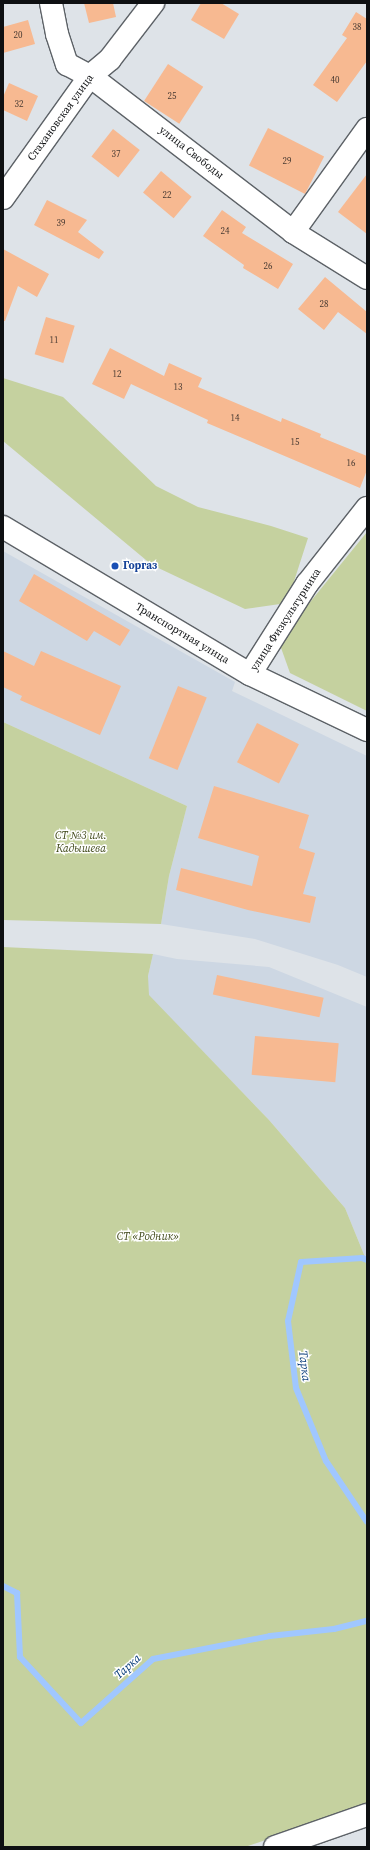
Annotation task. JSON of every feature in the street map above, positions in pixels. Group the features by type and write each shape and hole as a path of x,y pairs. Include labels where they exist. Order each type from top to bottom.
{"street":[{"name":"улица Свободы","path":"50,3 57,34 67,64 90,76 293,232 367,278"},
{"name":"Стахановская улица","path":"3,198 90,76 110,59 153,3"},
{"path":"293,232 367,129"},
{"name":"улица Физкультурника","path":"250,674 307,584 367,508"},
{"name":"Транспортная улица","path":"3,527 250,674 367,730"},
{"path":"275,1847 367,1815"}],"shaded area":[{"path":"3,551 235,682 232,691 367,756 367,977 338,965 255,939 161,924 169,876 187,806 3,722"},
{"path":"153,954 177,959 269,967 367,1007 367,1262 345,1208 269,1120 148,995 148,976"}],"green space":[{"path":"3,378 63,397 156,486 198,507 271,526 308,538 287,603 245,609 152,565 3,441"},
{"path":"367,532 367,711 290,673 280,645 302,612"},
{"name":"СТ №3 им. Кадышева","path":"3,722 187,806 169,876 161,924 3,920"},
{"name":"СТ «Родник»","path":"3,947 153,954 148,976 149,995 269,1120 345,1208 367,1262 367,1805 245,1847 3,1847"}],"building":[{"path":"84,3 113,3 116,17 89,23"},
{"path":"201,3 221,3 239,14 224,39 191,20"},
{"path":"356,12 367,19 367,61 337,102 313,85 347,38 342,35"},
{"path":"28,20 35,44 3,53 3,27"},
{"path":"168,64 203,87 179,124 144,101"},
{"path":"9,83 38,96 27,121 3,110 3,97"},
{"path":"268,128 324,157 305,194 249,165"},
{"path":"113,129 140,150 118,178 91,157"},
{"path":"161,171 192,197 174,218 143,192"},
{"path":"367,174 367,234 338,212"},
{"path":"47,200 87,220 78,232 104,252 99,259 34,225"},
{"path":"222,210 246,227 242,233 293,264 278,289 243,268 244,265 203,236"},
{"path":"3,249 49,274 37,297 18,286 5,321 3,321"},
{"path":"325,277 367,312 367,334 338,312 324,330 298,309"},
{"path":"46,317 75,326 63,363 35,354"},
{"path":"110,348 164,376 169,363 202,378 198,387 281,422 282,418 321,434 320,437 367,456 367,470 360,488 207,423 208,420 131,384 124,399 92,384"},
{"path":"34,574 130,630 120,646 94,631 87,641 19,601"},
{"path":"3,651 34,666 41,651 121,686 100,735 20,700 22,696 3,687"},
{"path":"178,686 207,698 178,770 149,758"},
{"path":"257,723 299,744 279,784 237,762"},
{"path":"214,786 309,815 299,848 315,853 303,894 316,897 310,923 248,910 176,890 181,868 252,886 259,856 198,838"},
{"path":"217,975 324,998 319,1017 213,995"},
{"path":"255,1036 339,1043 335,1082 252,1075"}],"waterway":[{"name":"Тарка","path":"367,1260 362,1258 301,1262 288,1321 296,1388 326,1461 367,1522"},
{"name":"Тарка","path":"3,1586 17,1593 20,1657 81,1723 153,1659 270,1636 334,1629 367,1621"}],"place":[{"name":"Горгаз","path":"115,566"}]}
